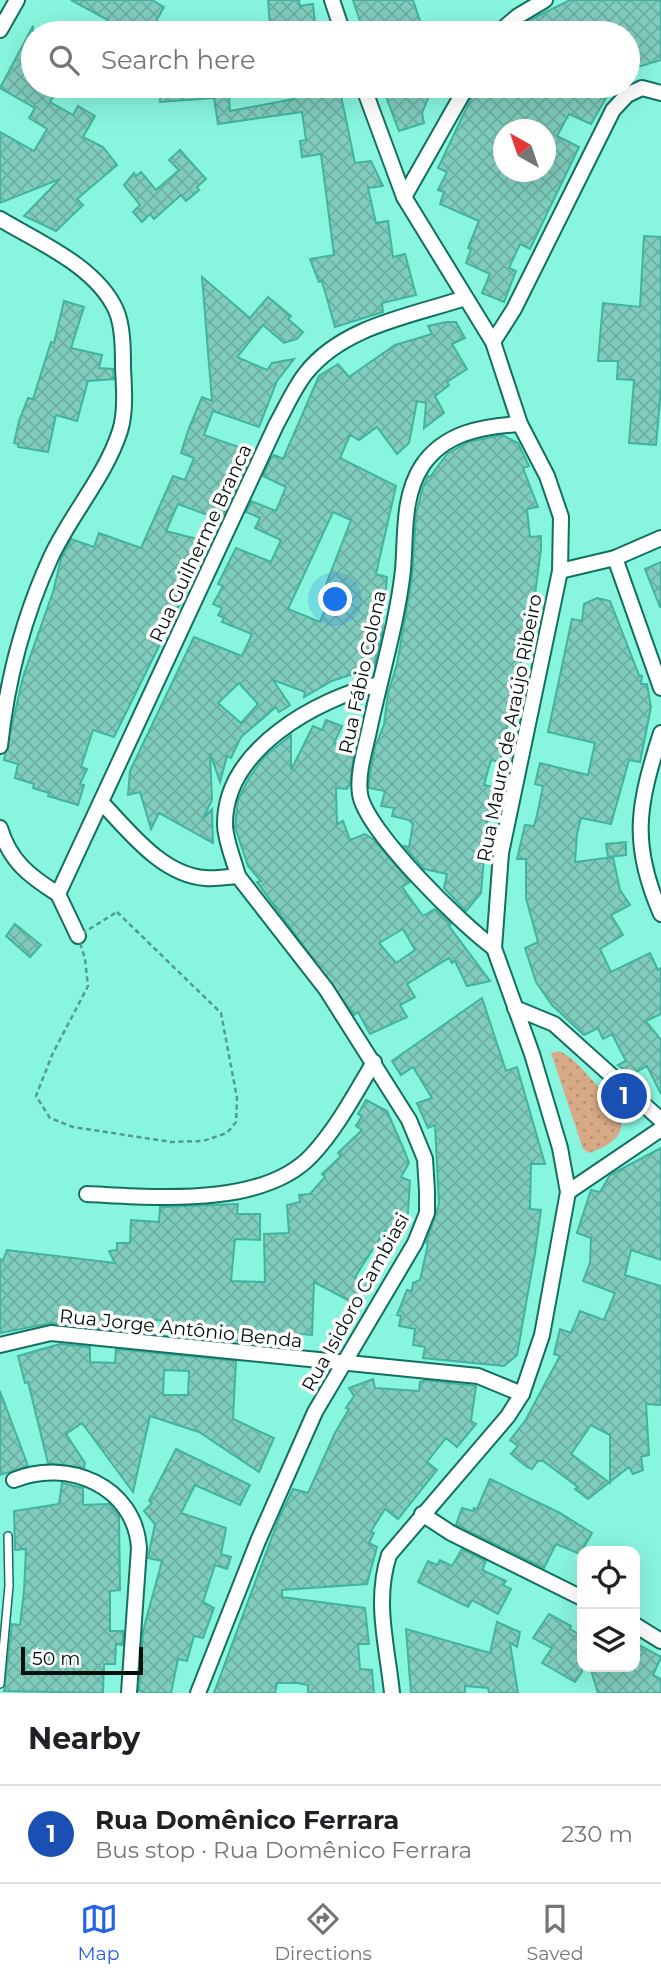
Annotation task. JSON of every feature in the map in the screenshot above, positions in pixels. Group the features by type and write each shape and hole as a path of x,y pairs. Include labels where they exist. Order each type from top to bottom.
{"street":[{"path":"0,30 17,0"},
{"path":"332,0 339,21"},
{"path":"512,21 545,0"},
{"path":"640,89 661,93"},
{"name":"Rua Mauro de Araújo Ribeiro","path":"367,98 404,197 493,342 520,424 547,476 561,517 559,570 501,853 494,948 560,1148 568,1192 551,1295 536,1357 522,1394 508,1416 389,1555 382,1576 380,1601 392,1693"},
{"path":"404,197 460,98"},
{"path":"493,342 514,309 613,110 624,98"},
{"path":"0,219 73,263 97,285 116,310 123,347 124,392 121,430 102,470 51,556 25,621 9,678 0,746"},
{"name":"Rua Guilherme Branca","path":"58,894 276,425 306,373 333,349 366,329 465,298"},
{"name":"Rua Fábio Colona","path":"494,948 466,929 375,826 360,794 362,764 398,603 406,510 422,467 439,447 460,434 489,426 520,424"},
{"path":"559,570 615,558 661,538"},
{"path":"615,558 661,688"},
{"path":"102,803 151,851 181,873 205,878 238,876 225,824 238,775 263,744 303,713 349,691 379,684"},
{"path":"661,733 641,811 639,845 648,884 661,914"},
{"path":"0,828 17,864 28,875 58,894 78,936"},
{"name":"Rua Isidoro Cambiasi","path":"198,1693 315,1412 415,1243 427,1213 425,1159 400,1102 326,989 238,876"},
{"path":"515,1009 554,1024 661,1120"},
{"path":"87,1194 210,1194 245,1192 268,1184 293,1171 311,1156 374,1062"},
{"path":"568,1192 661,1129"},
{"name":"Rua Jorge Antônio Benda","path":"0,1345 51,1333 478,1376 522,1394"},
{"path":"14,1480 56,1473 79,1476 103,1487 131,1513 138,1528 139,1548 128,1693"},
{"path":"422,1514 452,1534 577,1596"},
{"path":"640,1628 661,1641"}],"lane":[{"path":"0,1684 9,1586 9,1536"}],"path":[{"path":"117,912 221,1013 237,1098 236,1122 227,1133 203,1141 171,1142 73,1127 50,1118 36,1096 46,1066 88,986 85,959 78,936 117,912"}],"shaded area":[{"path":"559,1051 578,1064 603,1091 618,1111 621,1121 621,1130 616,1138 589,1153 583,1149 551,1053"}],"building":[{"path":"71,0 152,0 164,7 156,21 108,20"},
{"path":"268,0 299,0 300,6 313,4 315,21 270,21"},
{"path":"353,0 413,0 420,21 360,21"},
{"path":"570,0 661,0 661,60 640,66 640,21 528,21"},
{"path":"21,49 21,98 52,98 50,102 73,115 78,106 95,116 83,137 103,147 117,165 77,199 83,205 56,231 24,216 60,179 0,203 0,132 34,151 47,129 29,118 35,108 0,88"},
{"path":"160,98 214,98 160,102"},
{"path":"214,98 229,98 230,111 294,98 341,98 355,163 371,161 383,186 368,188 376,223 388,221 393,257 405,254 416,295 382,303 383,312 335,327 322,281 319,282 310,259 334,255 321,154 302,157 300,141 306,140 302,112 218,124"},
{"path":"387,98 428,98 422,113 424,123 399,131"},
{"path":"471,98 606,98 591,124 569,114 557,136 579,147 530,249 520,244 509,268 516,271 504,302 482,293 490,274 466,263 471,249 468,248 479,221 440,204 444,192 438,190 447,172 438,168"},
{"path":"180,150 206,179 197,187 199,190 186,201 181,195 154,219 150,214 142,222 133,212 140,205 124,185 134,173 136,176 141,172 156,190 179,170 169,160"},
{"path":"644,236 661,237 661,388 656,445 629,443 634,380 617,379 618,361 598,361 603,303 640,307"},
{"path":"202,277 250,318 268,297 291,316 288,319 303,332 297,339 284,343 263,325 237,357 267,370 272,363 294,359 277,381 259,427 213,411 204,435 253,452 221,520 178,504 166,531 201,540 198,548 206,551 114,737 93,730 81,767 87,769 80,784 84,785 78,805 48,796 49,793 33,788 34,784 15,778 18,764 4,760 23,677 53,592 61,559 71,539 94,547 99,533 141,548 173,476 185,480 194,458 181,453 189,428 202,397 212,401"},
{"path":"64,301 84,307 71,348 102,355 99,368 113,369 114,379 88,381 77,421 56,415 48,452 18,447 18,444 14,443 19,421 28,398 33,399 51,342 54,343"},
{"path":"456,322 465,338 452,344 467,369 447,382 449,385 435,396 444,413 424,428 426,403 417,401 409,443 397,454 377,427 359,440 350,435 340,458 396,486 376,574 387,577 382,632 374,667 332,681 304,697 305,692 273,680 290,705 279,712 276,707 241,737 231,758 227,756 220,782 210,753 212,800 203,818 212,809 213,843 159,813 151,829 140,792 128,795 130,771 194,637 242,656 252,634 222,622 224,618 218,615 222,608 213,604 223,586 218,584 236,548 271,562 281,540 255,528 260,518 246,512 251,501 276,511 286,487 263,476 271,458 274,455 283,459 319,376 338,364 349,377 395,345 432,334 428,326","holes":["333,512 351,520 322,595 329,599 320,622 288,609","239,683 258,704 241,723 218,703"]},
{"path":"502,435 518,443 529,466 523,468 538,507 527,509 530,537 541,536 541,549 530,632 525,643 500,762 491,760 484,785 494,787 487,823 481,893 466,911 444,888 447,874 424,869 404,846 409,847 413,824 409,820 392,816 394,808 381,806 385,791 369,788 369,779 397,664 412,578 416,515 422,490 428,476 430,477 447,454 468,442"},
{"path":"661,562 661,607 660,607 645,569"},
{"path":"597,598 610,601 639,675 642,676 641,684 647,684 651,707 640,762 629,760 611,824 581,818 575,862 613,857 620,890 630,905 611,915 623,935 600,949 611,972 650,953 658,970 661,968 661,1014 646,1021 661,1040 661,1094 647,1066 631,1075 618,1065 626,1061 612,1034 603,1039 598,1028 584,1035 552,1005 536,982 525,948 538,942 526,898 526,859 517,859 525,825 534,826 537,815 543,786 535,784 540,763 588,775 595,743 548,732 572,619 582,621 584,604"},
{"path":"326,720 342,726 334,743 354,754 350,784 347,789 336,788 337,824 343,821 350,840 365,834 374,840 410,882 402,887 423,916 435,909 451,924 449,926 490,981 467,986 455,961 452,963 449,958 407,984 415,997 400,1005 407,1017 370,1034 358,1012 354,1015 257,882 261,881 248,866 235,827 238,800 264,757 291,735 291,770 313,726 322,730","holes":["403,929 415,950 396,963 379,943"]},
{"path":"626,842 626,855 608,857 606,844"},
{"path":"15,924 41,945 30,957 6,936"},
{"path":"482,998 506,1071 517,1067 545,1164 531,1164 530,1209 541,1210 517,1355 504,1366 423,1358 425,1347 413,1345 415,1329 399,1326 401,1316 397,1315 407,1290 412,1291 413,1283 420,1280 428,1244 426,1243 439,1204 435,1125 428,1128 417,1103 432,1098 413,1067 401,1075 392,1061"},
{"path":"366,1100 387,1111 409,1163 401,1177 410,1181 408,1213 397,1237 385,1230 355,1277 370,1284 357,1305 314,1282 312,1335 300,1334 299,1345 180,1336 182,1323 140,1318 139,1332 52,1323 0,1333 0,1259 3,1260 7,1250 115,1263 109,1251 117,1250 117,1243 130,1243 131,1220 159,1222 160,1207 238,1204 237,1214 260,1214 260,1240 235,1239 231,1281 265,1282 264,1234 289,1233 287,1205 300,1202 299,1195 310,1194 325,1177 322,1174 341,1156 338,1153 362,1130 356,1126 362,1116 358,1114"},
{"path":"661,1148 661,1260 631,1250 625,1275 661,1286 661,1405 646,1404 649,1455 641,1457 643,1470 633,1474 629,1467 610,1482 610,1435 591,1425 571,1454 609,1482 588,1499 575,1489 578,1487 543,1461 538,1461 532,1469 527,1467 511,1454 518,1446 510,1440 525,1421 560,1356 554,1354 560,1329 571,1333 580,1311 604,1320 615,1293 583,1281 590,1263 591,1238 577,1233 591,1190 600,1192 610,1175"},
{"path":"60,1344 90,1347 90,1362 115,1363 116,1349 236,1361 233,1419 274,1438 259,1472 199,1432 150,1416 133,1492 82,1423 66,1434 85,1463 84,1468 48,1463 28,1382 25,1383 18,1356","holes":["164,1370 189,1371 188,1395 163,1395"]},
{"path":"373,1379 375,1388 419,1391 420,1382 426,1380 476,1386 471,1421 476,1424 457,1447 446,1438 427,1462 437,1470 398,1519 385,1509 371,1531 374,1533 369,1543 377,1547 367,1584 282,1590 282,1597 365,1608 369,1644 358,1644 360,1669 372,1670 374,1693 308,1693 308,1685 277,1683 275,1693 214,1693 279,1518 293,1489 308,1493 349,1409 346,1408 354,1396 349,1388"},
{"path":"0,1391 28,1466 0,1475"},
{"path":"176,1449 250,1485 240,1505 195,1485 181,1513 226,1528 221,1554 231,1557 227,1569 215,1565 203,1602 214,1608 203,1638 194,1636 187,1661 178,1659 171,1693 147,1693 139,1691 143,1631 162,1561 148,1558 155,1524 144,1511 152,1503 149,1501"},
{"path":"490,1479 560,1513 592,1533 585,1546 577,1546 577,1553 556,1544 544,1568 456,1525 462,1508 473,1511 474,1508 477,1509"},
{"path":"62,1483 83,1488 83,1505 109,1504 119,1516 120,1590 110,1591 110,1631 123,1631 123,1645 116,1644 115,1664 104,1664 103,1693 4,1691 12,1624 20,1625 24,1591 26,1549 15,1550 14,1511 59,1504"},
{"path":"462,1549 486,1561 482,1570 506,1581 503,1585 511,1589 498,1614 472,1600 468,1607 418,1582 428,1561 437,1565 440,1560 452,1566"},
{"path":"549,1614 571,1626 570,1629 577,1633 577,1672 582,1672 575,1682 542,1663 552,1648 533,1638"},
{"path":"497,1622 520,1632 517,1647 510,1643 518,1693 489,1693 488,1688 465,1686 465,1693 411,1693 406,1629 490,1653"},
{"path":"640,1646 661,1657 653,1675 661,1679 661,1693 598,1693 592,1672 640,1672"}],"place":[{"name":"Rua Domênico Ferrara","path":"624,1096"}]}
